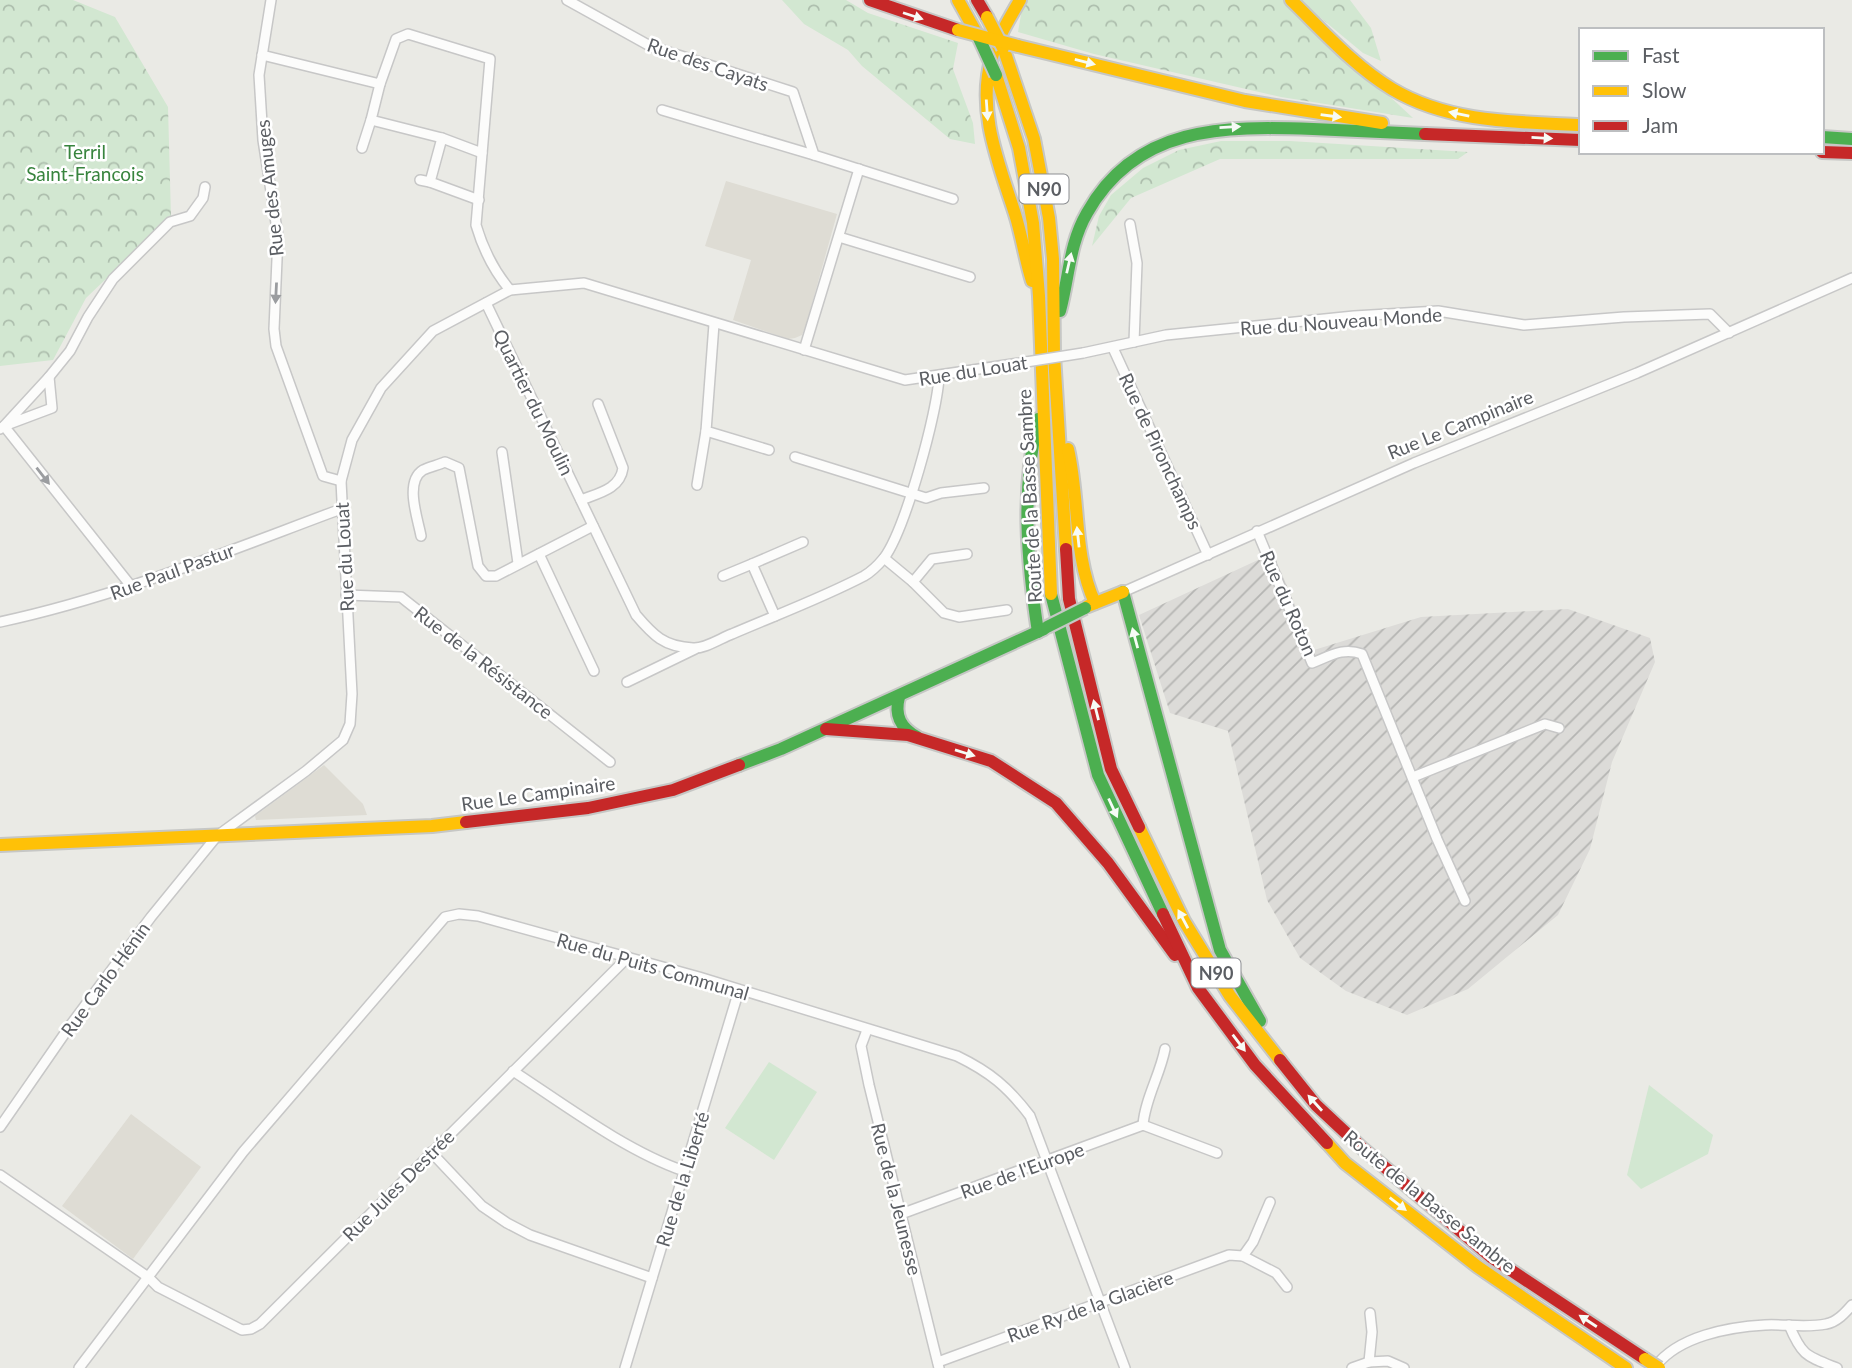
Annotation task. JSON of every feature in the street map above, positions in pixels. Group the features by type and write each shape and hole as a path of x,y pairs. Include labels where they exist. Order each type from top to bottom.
{"main road":[{"path":"870,0 958,30 1245,101 1462,134"},
{"name":"Route de la Basse Sambre","path":"958,0 996,75 1026,179 1039,296 1051,598 1098,775 1198,988 1255,1065 1345,1163 1478,1267 1626,1368"},
{"name":"Route de la Basse Sambre","path":"977,0 1005,53 1034,139 1050,232 1069,599 1111,769 1184,921 1230,996 1316,1105 1362,1148 1491,1257 1653,1365"},
{"path":"1020,0 997,40 986,95 989,133 1018,225 1026,266 1039,296"},
{"path":"1291,0 1373,75 1417,102 1468,116 1579,125"},
{"path":"1054,330 1063,300 1074,241 1095,200 1138,156 1157,145 1192,133 1234,127 1579,140"},
{"path":"1824,137 1852,139"},
{"path":"1824,152 1852,153"},
{"path":"1042,406 1030,448 1026,508 1027,560 1042,630"},
{"path":"1059,423 1075,480 1077,537 1090,605"},
{"path":"1123,592 1220,950 1287,1069"},
{"name":"Rue Le Campinaire","path":"0,845 432,826 588,808 673,790 781,749 1123,592"},
{"path":"899,696 896,709 899,721 908,733 920,739"},
{"path":"826,729 908,735 991,761 1055,803 1108,863 1198,988"}],"street":[{"name":"Rue des Amuges","path":"271,0 259,75 262,141 278,236 274,329 276,346 323,476 341,481"},
{"name":"Rue des Cayats","path":"567,0 650,47 793,92 814,155"},
{"path":"362,148 396,38 408,34 490,59 477,225 481,242 497,274 510,290"},
{"path":"262,55 380,84"},
{"path":"662,110 953,199"},
{"path":"371,120 442,138 482,153"},
{"path":"430,182 442,138"},
{"path":"804,350 859,169"},
{"path":"420,180 479,200"},
{"path":"2,427 70,351 113,279 170,222 190,216 203,198 205,187"},
{"name":"Rue de Pironchamps","path":"1130,224 1137,263 1133,342"},
{"path":"838,237 970,277"},
{"name":"Rue Le Campinaire","path":"1123,592 1414,463 1729,333 1852,278"},
{"name":"Rue du Louat","path":"217,836 306,771 342,740 350,724 352,694 341,481 352,440 382,388 433,331 510,290 584,284 905,380 1113,348"},
{"name":"Quartier du Moulin","path":"486,303 636,615 654,637 676,646 697,649"},
{"name":"Rue du Nouveau Monde","path":"1113,348 1166,335 1438,311 1524,325 1710,314 1729,333"},
{"path":"697,485 706,431 714,324"},
{"name":"Rue de Pironchamps","path":"1113,348 1208,555"},
{"path":"627,682 866,574 884,558 897,534 911,493 939,395 939,376"},
{"path":"2,427 52,408 49,377"},
{"path":"581,500 614,486 622,477 623,468 598,404"},
{"path":"2,427 131,586"},
{"path":"706,431 769,450"},
{"path":"502,452 518,563"},
{"path":"795,457 926,498 984,488"},
{"path":"421,536 413,489 416,479 420,471 445,462 459,468 478,566 486,576 496,576 593,526"},
{"name":"Rue Paul Pastur","path":"0,622 48,612 131,586 341,509"},
{"name":"Rue du Roton","path":"1257,531 1312,663 1342,650 1362,654 1465,901"},
{"path":"723,576 803,542"},
{"path":"538,554 594,671"},
{"path":"913,582 932,559 967,554"},
{"path":"884,558 944,613 959,617 1006,610"},
{"path":"752,564 775,616"},
{"name":"Rue de la Résistance","path":"346,596 401,597 610,762"},
{"path":"1413,777 1545,724 1559,728"},
{"name":"Rue Carlo Hénin","path":"0,1127 112,970 217,836"},
{"name":"Rue du Puits Communal","path":"79,1368 243,1152 445,917 459,914 478,916 628,957 957,1056 995,1077 1015,1096 1030,1116 1125,1368"},
{"name":"Rue Jules Destrée","path":"148,1277 158,1287 242,1330 260,1324 628,957"},
{"name":"Rue de la Liberté","path":"625,1368 739,990"},
{"name":"Rue de la Jeunesse","path":"867,1030 861,1046 869,1085 928,1331 939,1365"},
{"path":"1165,1049 1143,1125 1217,1153"},
{"path":"513,1071 625,1143 662,1164 684,1171"},
{"name":"Rue de l'Europe","path":"901,1214 1143,1125"},
{"path":"431,1152 482,1206 507,1223 530,1235 652,1278"},
{"path":"0,1175 148,1277"},
{"path":"1270,1202 1253,1242 1243,1256 1276,1273 1287,1287"},
{"name":"Rue Ry de la Glacière","path":"939,1365 1229,1255 1243,1256"},
{"path":"1653,1365 1671,1351 1707,1336 1741,1327 1827,1324 1841,1318 1852,1305"},
{"path":"1369,1362 1372,1332 1370,1313"},
{"path":"1790,1325 1801,1350 1807,1356 1837,1368"},
{"path":"1352,1368 1369,1362 1388,1361 1404,1368"}],"shaded area":[{"path":"726,181 837,214 802,335 788,339 733,320 751,260 705,246"},
{"path":"1273,553 1314,650 1421,617 1568,609 1650,638 1655,662 1612,762 1590,849 1558,915 1468,989 1407,1015 1346,991 1300,958 1267,900 1228,731 1170,713 1139,615"},
{"path":"324,765 363,804 367,815 256,820 255,816"},
{"path":"131,1114 201,1167 133,1259 62,1206"}],"green space":[{"name":"Terril Saint-Francois","path":"0,0 73,0 115,17 168,107 171,217 86,298 53,360 0,366"},
{"path":"782,0 846,0 868,13 958,43 953,69 973,123 975,144 950,139 862,66 848,50 804,24"},
{"path":"1026,0 1286,0 1413,118 1281,97 1094,54 1018,32 1023,3"},
{"path":"1299,0 1350,0 1371,28 1381,61 1363,53"},
{"path":"1221,141 1290,141 1468,152 1458,159 1220,159 1131,198 1092,246 1099,216 1111,195 1143,168 1179,150"},
{"path":"769,1062 817,1092 774,1160 725,1128"},
{"path":"1649,1085 1713,1135 1708,1154 1641,1189 1627,1175"}],"traffic: fast":[{"path":"978,36 996,75"},
{"path":"1060,311 1076,237 1087,213 1107,184 1130,162 1157,147 1185,137 1247,128 1425,134"},
{"path":"1824,137 1852,139"},
{"path":"1038,419 1029,473 1028,499 1029,552 1038,632"},
{"path":"1123,592 1220,950 1260,1021"},
{"path":"1051,594 1098,775 1163,914"},
{"path":"1047,627 1085,608"},
{"path":"739,765 781,749 1044,629"},
{"path":"899,697 897,710 900,721 917,737"}],"traffic: slow":[{"path":"958,0 978,36"},
{"path":"1020,0 994,50 987,97 996,156 1032,281"},
{"path":"1291,0 1365,70 1392,89 1414,100 1437,109 1484,119 1579,125"},
{"path":"987,17 1003,48"},
{"path":"958,30 1018,46"},
{"path":"1018,46 1245,101 1382,123"},
{"path":"1005,53 1034,139 1049,218 1066,549"},
{"path":"996,75 1019,148 1033,223 1039,296 1051,594"},
{"path":"1068,449 1083,566 1095,603"},
{"path":"1088,606 1123,592"},
{"path":"0,845 432,826 466,822"},
{"path":"1139,827 1184,921 1230,996 1280,1060"},
{"path":"1327,1143 1345,1163 1478,1267 1626,1368"},
{"path":"1645,1359 1659,1368"}],"traffic: jam":[{"path":"870,0 958,30"},
{"path":"977,0 987,17"},
{"path":"1425,134 1579,140"},
{"path":"1824,152 1852,153"},
{"path":"1066,549 1069,599 1111,769 1139,827"},
{"path":"826,729 908,735 991,761 1056,803 1108,863 1175,955"},
{"path":"466,822 588,808 673,790 739,765"},
{"path":"1163,914 1198,988 1255,1065 1327,1143"},
{"path":"1280,1060 1316,1105 1362,1148 1491,1257 1645,1359"}]}
